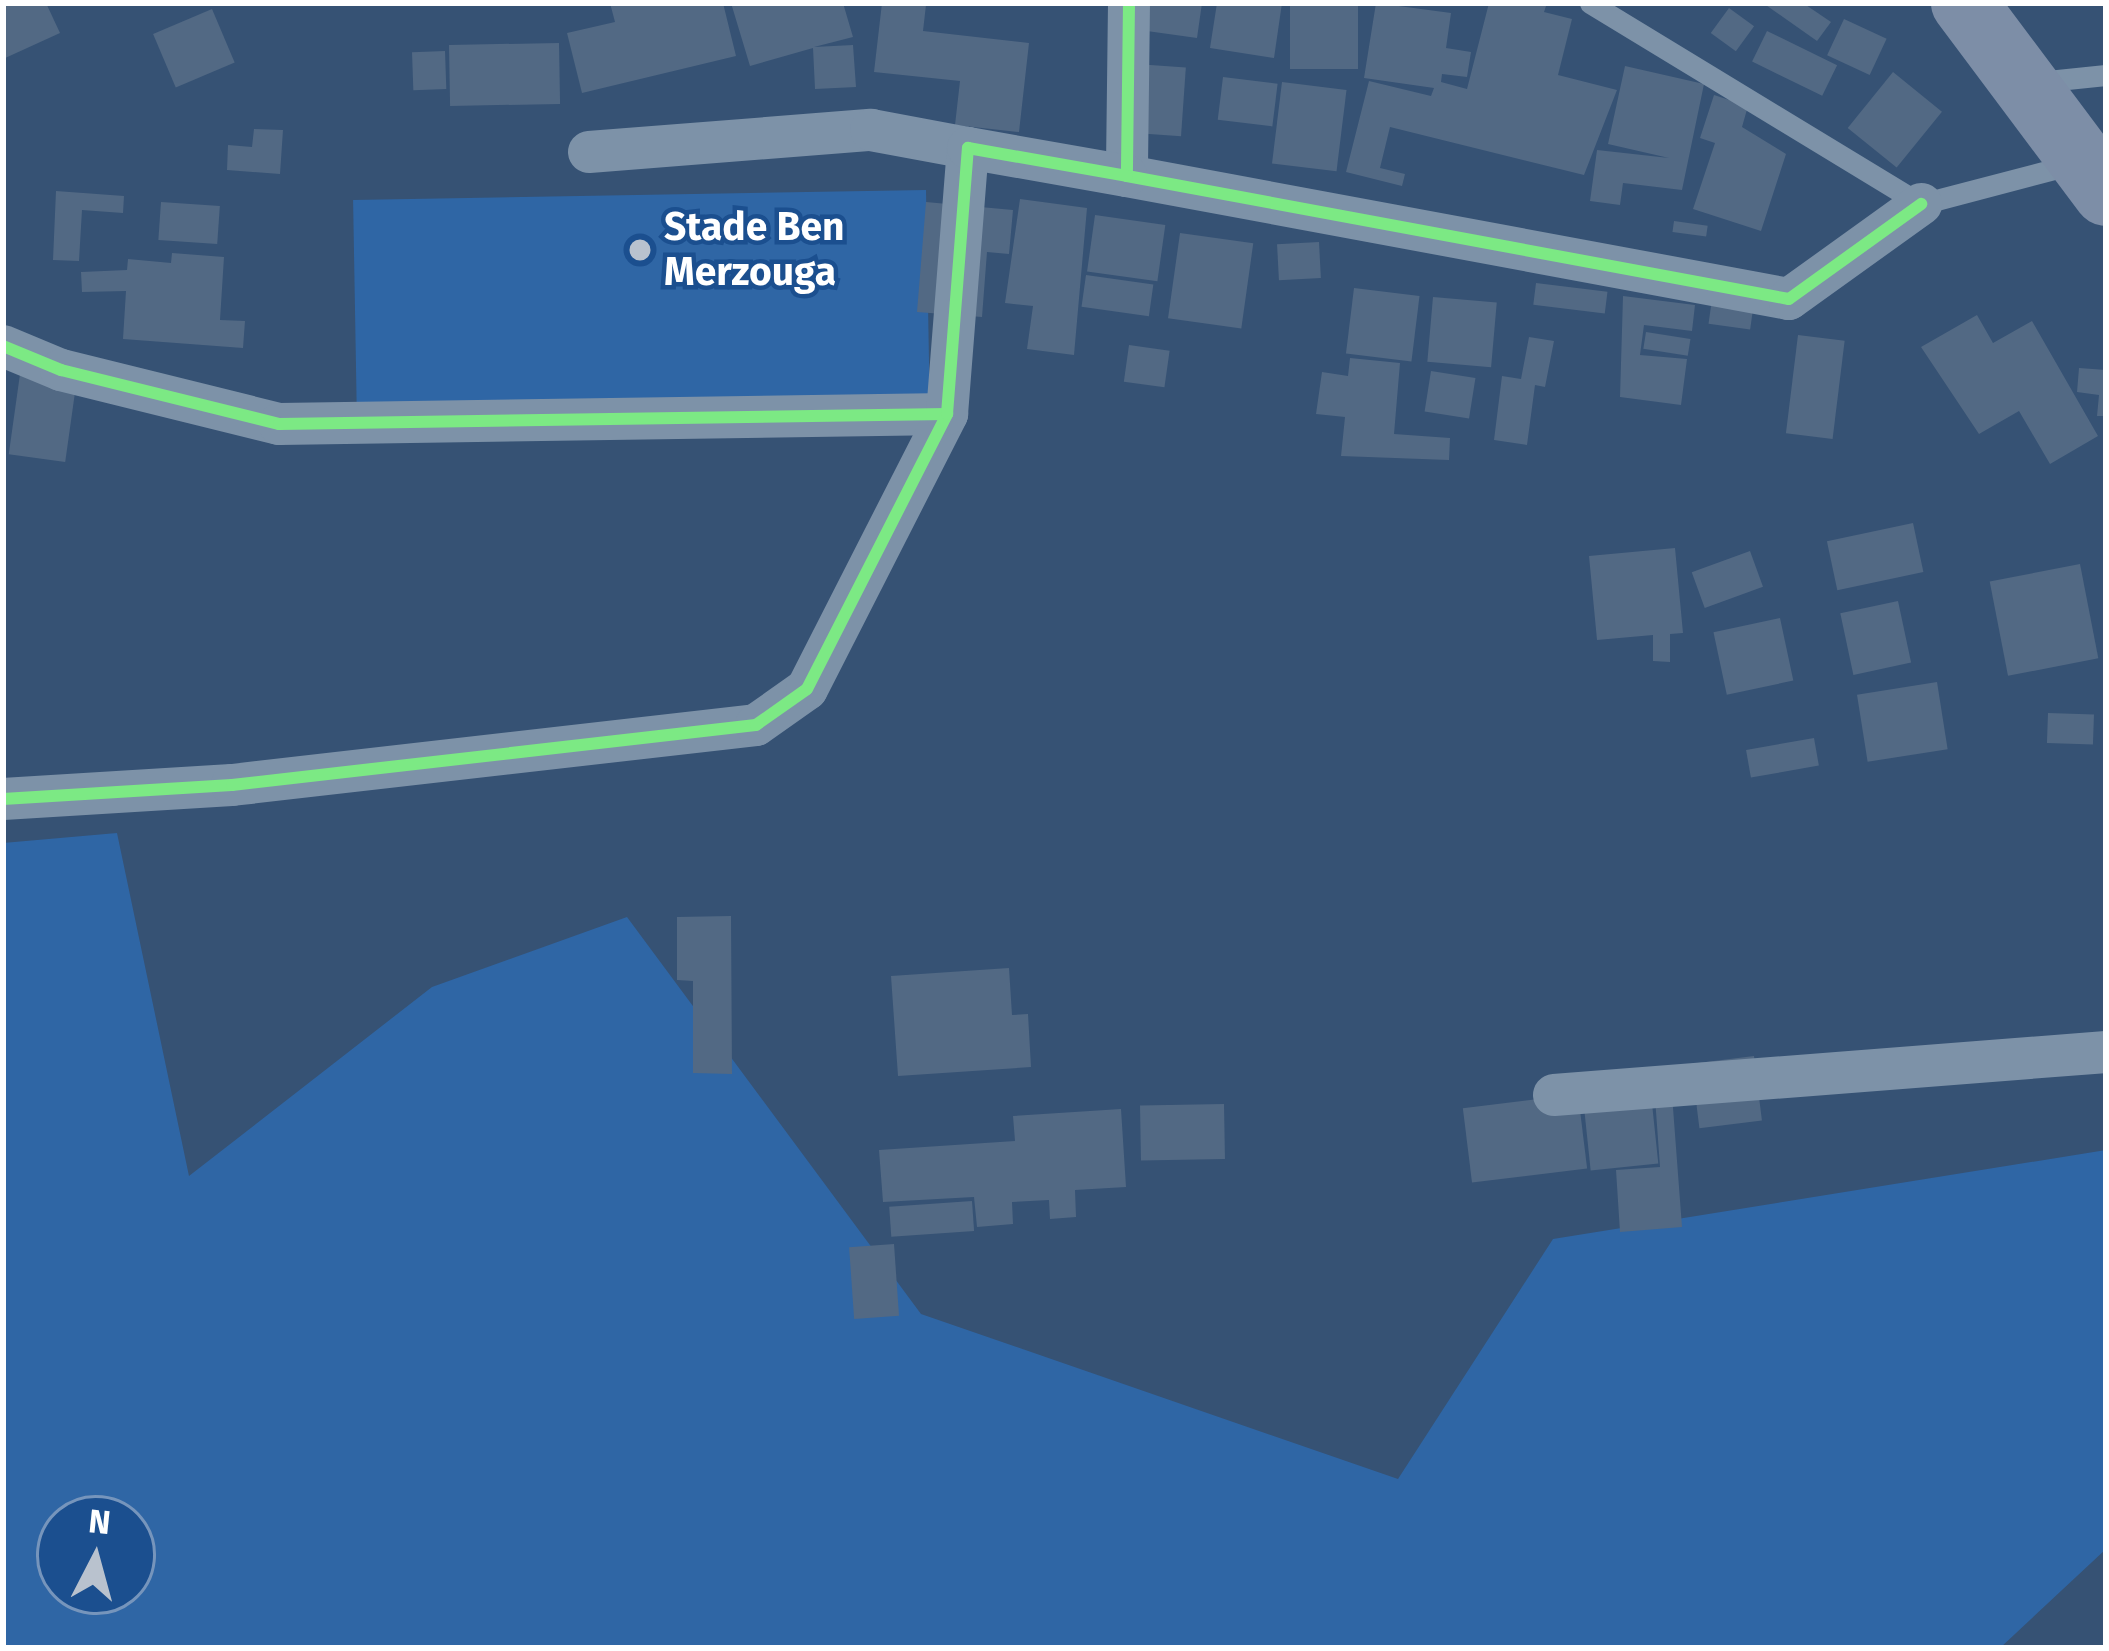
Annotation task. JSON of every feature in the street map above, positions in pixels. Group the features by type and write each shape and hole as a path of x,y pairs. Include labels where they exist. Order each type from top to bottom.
{"main road":[{"path":"1964,3 2032,82 2097,177"}],"street":[{"path":"1127,176 1130,3"},
{"path":"589,152 872,130 1789,298 1921,204"},
{"path":"3,799 232,784 756,725 807,688 947,414 968,148"},
{"path":"3,346 61,370 279,424 947,414"},
{"path":"1554,1095 2106,1052"}],"lane":[{"path":"1590,3 1921,204 2097,177"},
{"path":"2032,82 2106,75"}],"shaded area":[{"name":"Stade Ben Merzouga","path":"926,190 930,398 357,408 353,200"},
{"path":"117,833 189,1176 432,987 627,917 921,1314 1398,1479 1553,1239 2106,1150 2106,1549 2000,1648 3,1648 3,843"}],"building":[{"path":"3,3 46,3 60,33 3,59"},
{"path":"610,3 723,3 736,56 582,93 567,33 615,22"},
{"path":"731,3 843,3 853,37 814,47 853,45 856,87 815,89 813,48 750,66"},
{"path":"882,3 926,5 923,31 1029,43 1019,132 955,125 960,81 874,72"},
{"path":"1114,3 1202,3 1197,38 1111,26"},
{"path":"1217,3 1282,3 1274,58 1210,48"},
{"path":"1290,3 1358,3 1358,69 1290,69"},
{"path":"1376,3 1451,13 1446,48 1471,52 1467,77 1442,74 1441,82 1467,89 1489,3 1547,3 1544,12 1572,19 1558,75 1617,90 1584,175 1390,127 1380,168 1405,174 1402,186 1346,172 1369,81 1431,96 1434,88 1364,78"},
{"path":"1763,3 1803,3 1831,22 1817,41"},
{"path":"1729,8 1754,26 1736,51 1711,33"},
{"path":"212,9 235,62 176,87 153,34"},
{"path":"1844,19 1887,39 1870,75 1827,55"},
{"path":"1767,31 1837,65 1822,96 1752,62"},
{"path":"559,43 560,104 450,106 449,45"},
{"path":"445,51 446,89 413,90 412,52"},
{"path":"1122,63 1186,67 1181,136 1117,132"},
{"path":"1625,66 1704,84 1682,190 1623,183 1620,205 1590,201 1597,150 1669,158 1608,144"},
{"path":"1893,72 1942,112 1897,168 1848,128"},
{"path":"1223,77 1278,84 1272,126 1218,120"},
{"path":"1282,82 1347,90 1337,171 1272,163"},
{"path":"1714,95 1748,106 1742,127 1786,154 1761,231 1693,209 1715,143 1700,138"},
{"path":"254,129 283,130 280,174 227,170 228,145 252,147"},
{"path":"56,191 124,196 123,213 82,210 79,261 53,260"},
{"path":"1020,199 1087,208 1074,355 1027,349 1033,306 1005,303"},
{"path":"161,202 220,206 217,244 158,240"},
{"path":"926,202 1013,210 1009,254 987,252 982,317 917,312"},
{"path":"1095,215 1165,225 1157,281 1087,271"},
{"path":"1674,221 1708,226 1706,237 1672,232"},
{"path":"1180,233 1253,243 1241,328 1168,318"},
{"path":"1319,242 1321,278 1279,280 1277,244"},
{"path":"172,253 224,257 220,320 245,321 243,348 123,339 126,291 82,292 81,272 127,270 128,259 171,263"},
{"path":"1086,275 1153,284 1149,316 1082,307"},
{"path":"1536,283 1607,292 1605,314 1533,305"},
{"path":"1354,288 1420,296 1411,362 1346,354"},
{"path":"1713,292 1755,298 1750,330 1709,324"},
{"path":"1623,296 1695,305 1692,331 1644,325 1640,355 1687,359 1681,405 1620,397"},
{"path":"1433,297 1497,303 1491,367 1427,362"},
{"path":"1977,315 1993,343 2032,321 2098,436 2050,464 2019,411 1979,434 1921,347"},
{"path":"1646,332 1690,339 1688,356 1643,349"},
{"path":"1798,335 1845,341 1833,439 1786,433"},
{"path":"1529,337 1554,341 1545,387 1535,385 1527,445 1494,440 1502,376 1521,379"},
{"path":"1129,345 1170,351 1164,387 1124,382"},
{"path":"1350,358 1400,363 1394,434 1450,438 1449,460 1341,456 1345,417 1316,414 1322,372 1348,376"},
{"path":"21,367 77,375 65,462 9,454"},
{"path":"2079,368 2106,370 2106,416 2097,416 2099,395 2077,392"},
{"path":"1431,371 1475,378 1469,419 1425,411"},
{"path":"1913,523 1923,572 1837,590 1827,541"},
{"path":"1675,548 1683,633 1670,634 1670,662 1653,661 1653,635 1597,640 1589,556"},
{"path":"1750,551 1763,587 1705,608 1692,572"},
{"path":"2080,564 2098,658 2008,676 1990,582"},
{"path":"1898,601 1911,663 1853,675 1840,613"},
{"path":"1780,618 1793,681 1727,695 1713,632"},
{"path":"1937,682 1948,749 1868,762 1857,695"},
{"path":"2048,713 2094,715 2093,745 2047,743"},
{"path":"1814,738 1819,766 1751,778 1746,750"},
{"path":"731,916 732,1074 693,1073 693,981 677,980 677,917"},
{"path":"1009,968 1012,1015 1028,1014 1031,1067 898,1076 891,976"},
{"path":"1754,1056 1762,1121 1699,1128 1691,1064"},
{"path":"1670,1068 1682,1227 1620,1232 1616,1170 1660,1167 1653,1070"},
{"path":"1649,1075 1658,1164 1591,1171 1581,1082"},
{"path":"1578,1094 1587,1168 1472,1183 1463,1108"},
{"path":"1224,1104 1225,1159 1141,1160 1140,1105"},
{"path":"1121,1109 1126,1187 1075,1190 1076,1217 1050,1219 1049,1200 1012,1202 1013,1224 977,1227 974,1197 883,1202 879,1150 1015,1141 1013,1116"},
{"path":"972,1201 974,1231 891,1237 889,1207"},
{"path":"894,1244 899,1316 854,1319 849,1247"}],"cycle path":[{"path":"1129,3 1127,176 1789,299 1921,204"},
{"path":"3,799 232,785 756,725 807,689 947,414 968,148 1127,176"},
{"path":"3,346 61,370 279,424 947,414"}],"place":[{"name":"Stade Ben Merzouga","path":"640,250"}]}
